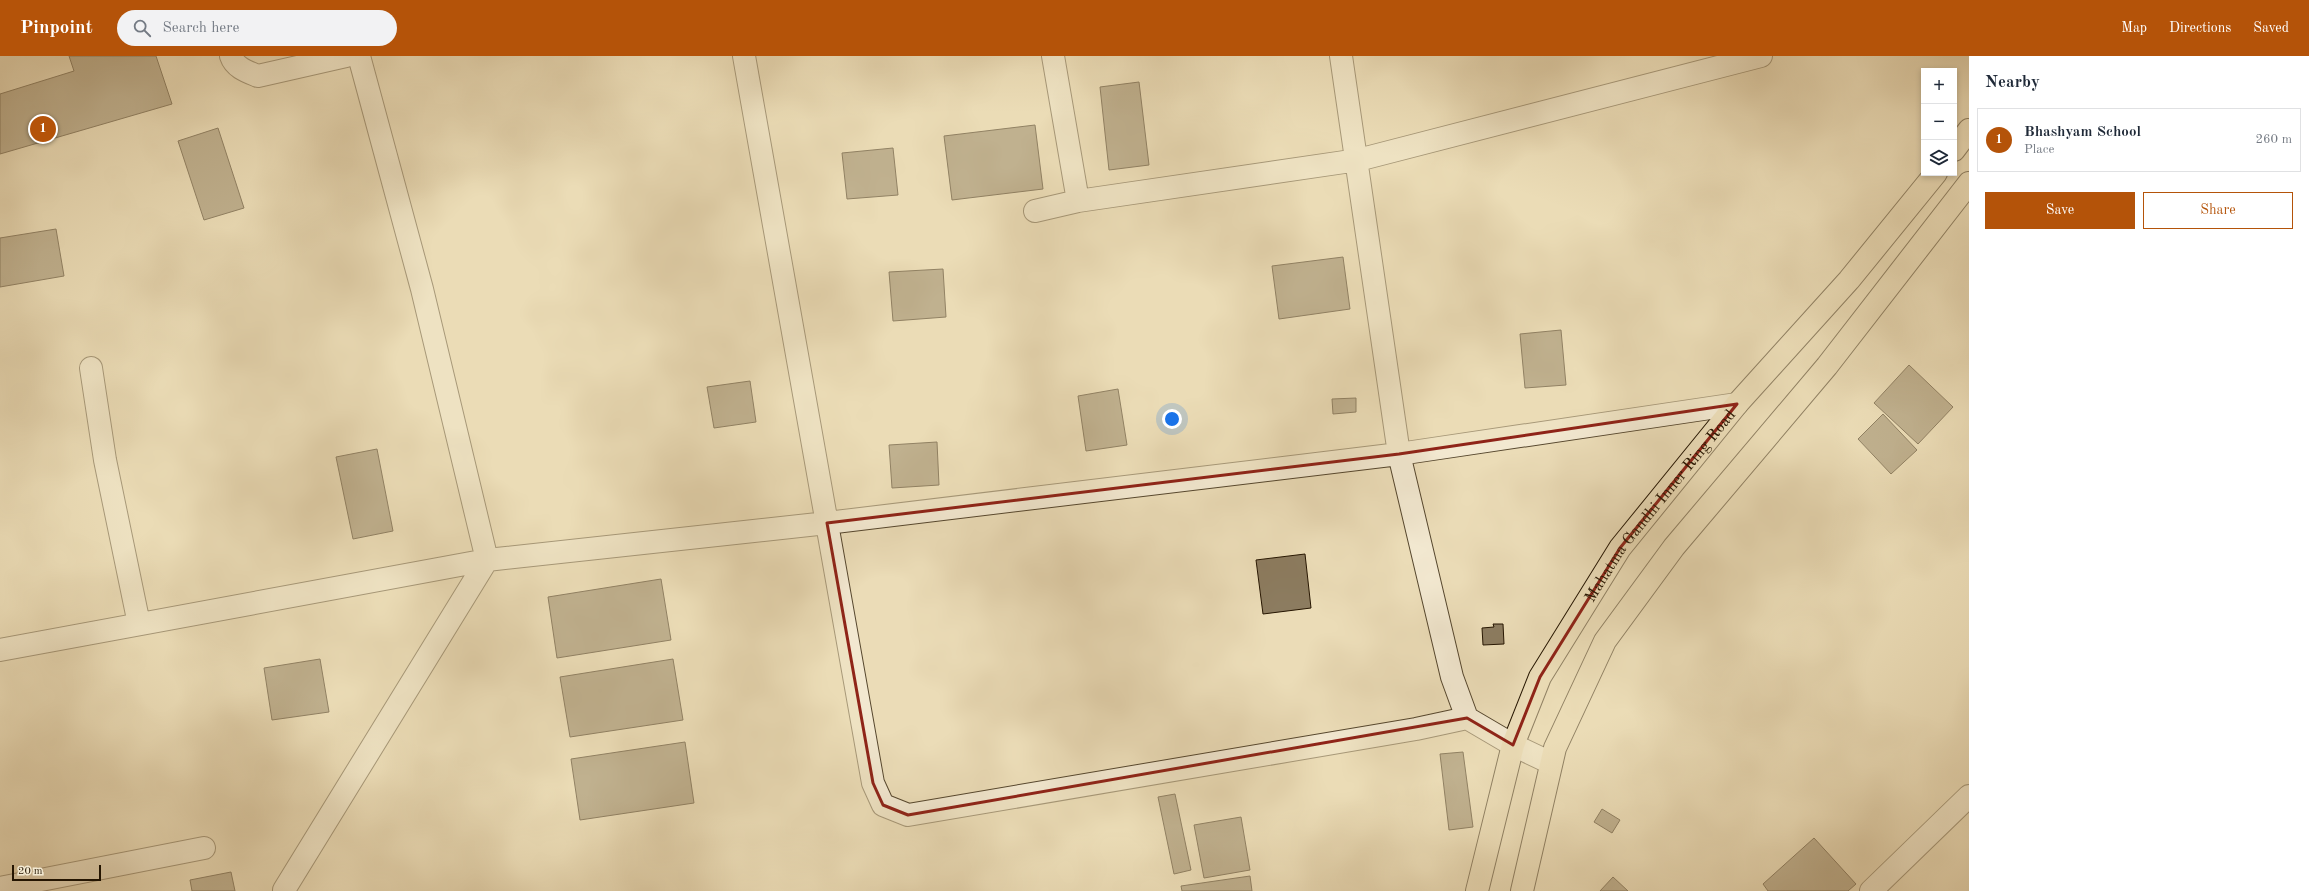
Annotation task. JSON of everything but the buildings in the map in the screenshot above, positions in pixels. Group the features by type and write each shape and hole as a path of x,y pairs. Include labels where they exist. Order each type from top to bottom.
{"main road":[{"path":"1957,146 1969,130"},
{"name":"Mahatma Gandhi Inner Ring Road","path":"1477,891 1513,745 1540,678 1620,548 1737,404 1849,280 1934,176"},
{"path":"1522,891 1555,748 1605,641 1635,598 1674,547 1827,366 1969,183"}],"street":[{"path":"231,56 232,60 244,71 258,76 346,56"},
{"path":"284,890 487,560 422,289 359,56"},
{"path":"744,56 873,783 883,805 908,815 1416,729 1467,718"},
{"path":"1053,56 1078,201"},
{"path":"1341,56 1358,160 1399,454 1452,678 1467,718 1513,745 1551,763"},
{"path":"1035,211 1078,201 1358,160 1761,56"},
{"path":"91,368 106,460 139,624"},
{"path":"0,650 487,560 827,523 1399,454 1737,404"},
{"path":"1871,891 1969,796"},
{"path":"0,888 204,848"}],"highlighted area":[{"path":"1737,404 1620,548 1540,677 1513,745 1467,718 908,815 883,805 873,783 827,523 1399,454"}],"place":[{"name":"Bhashyam School","path":"43,129"}]}
